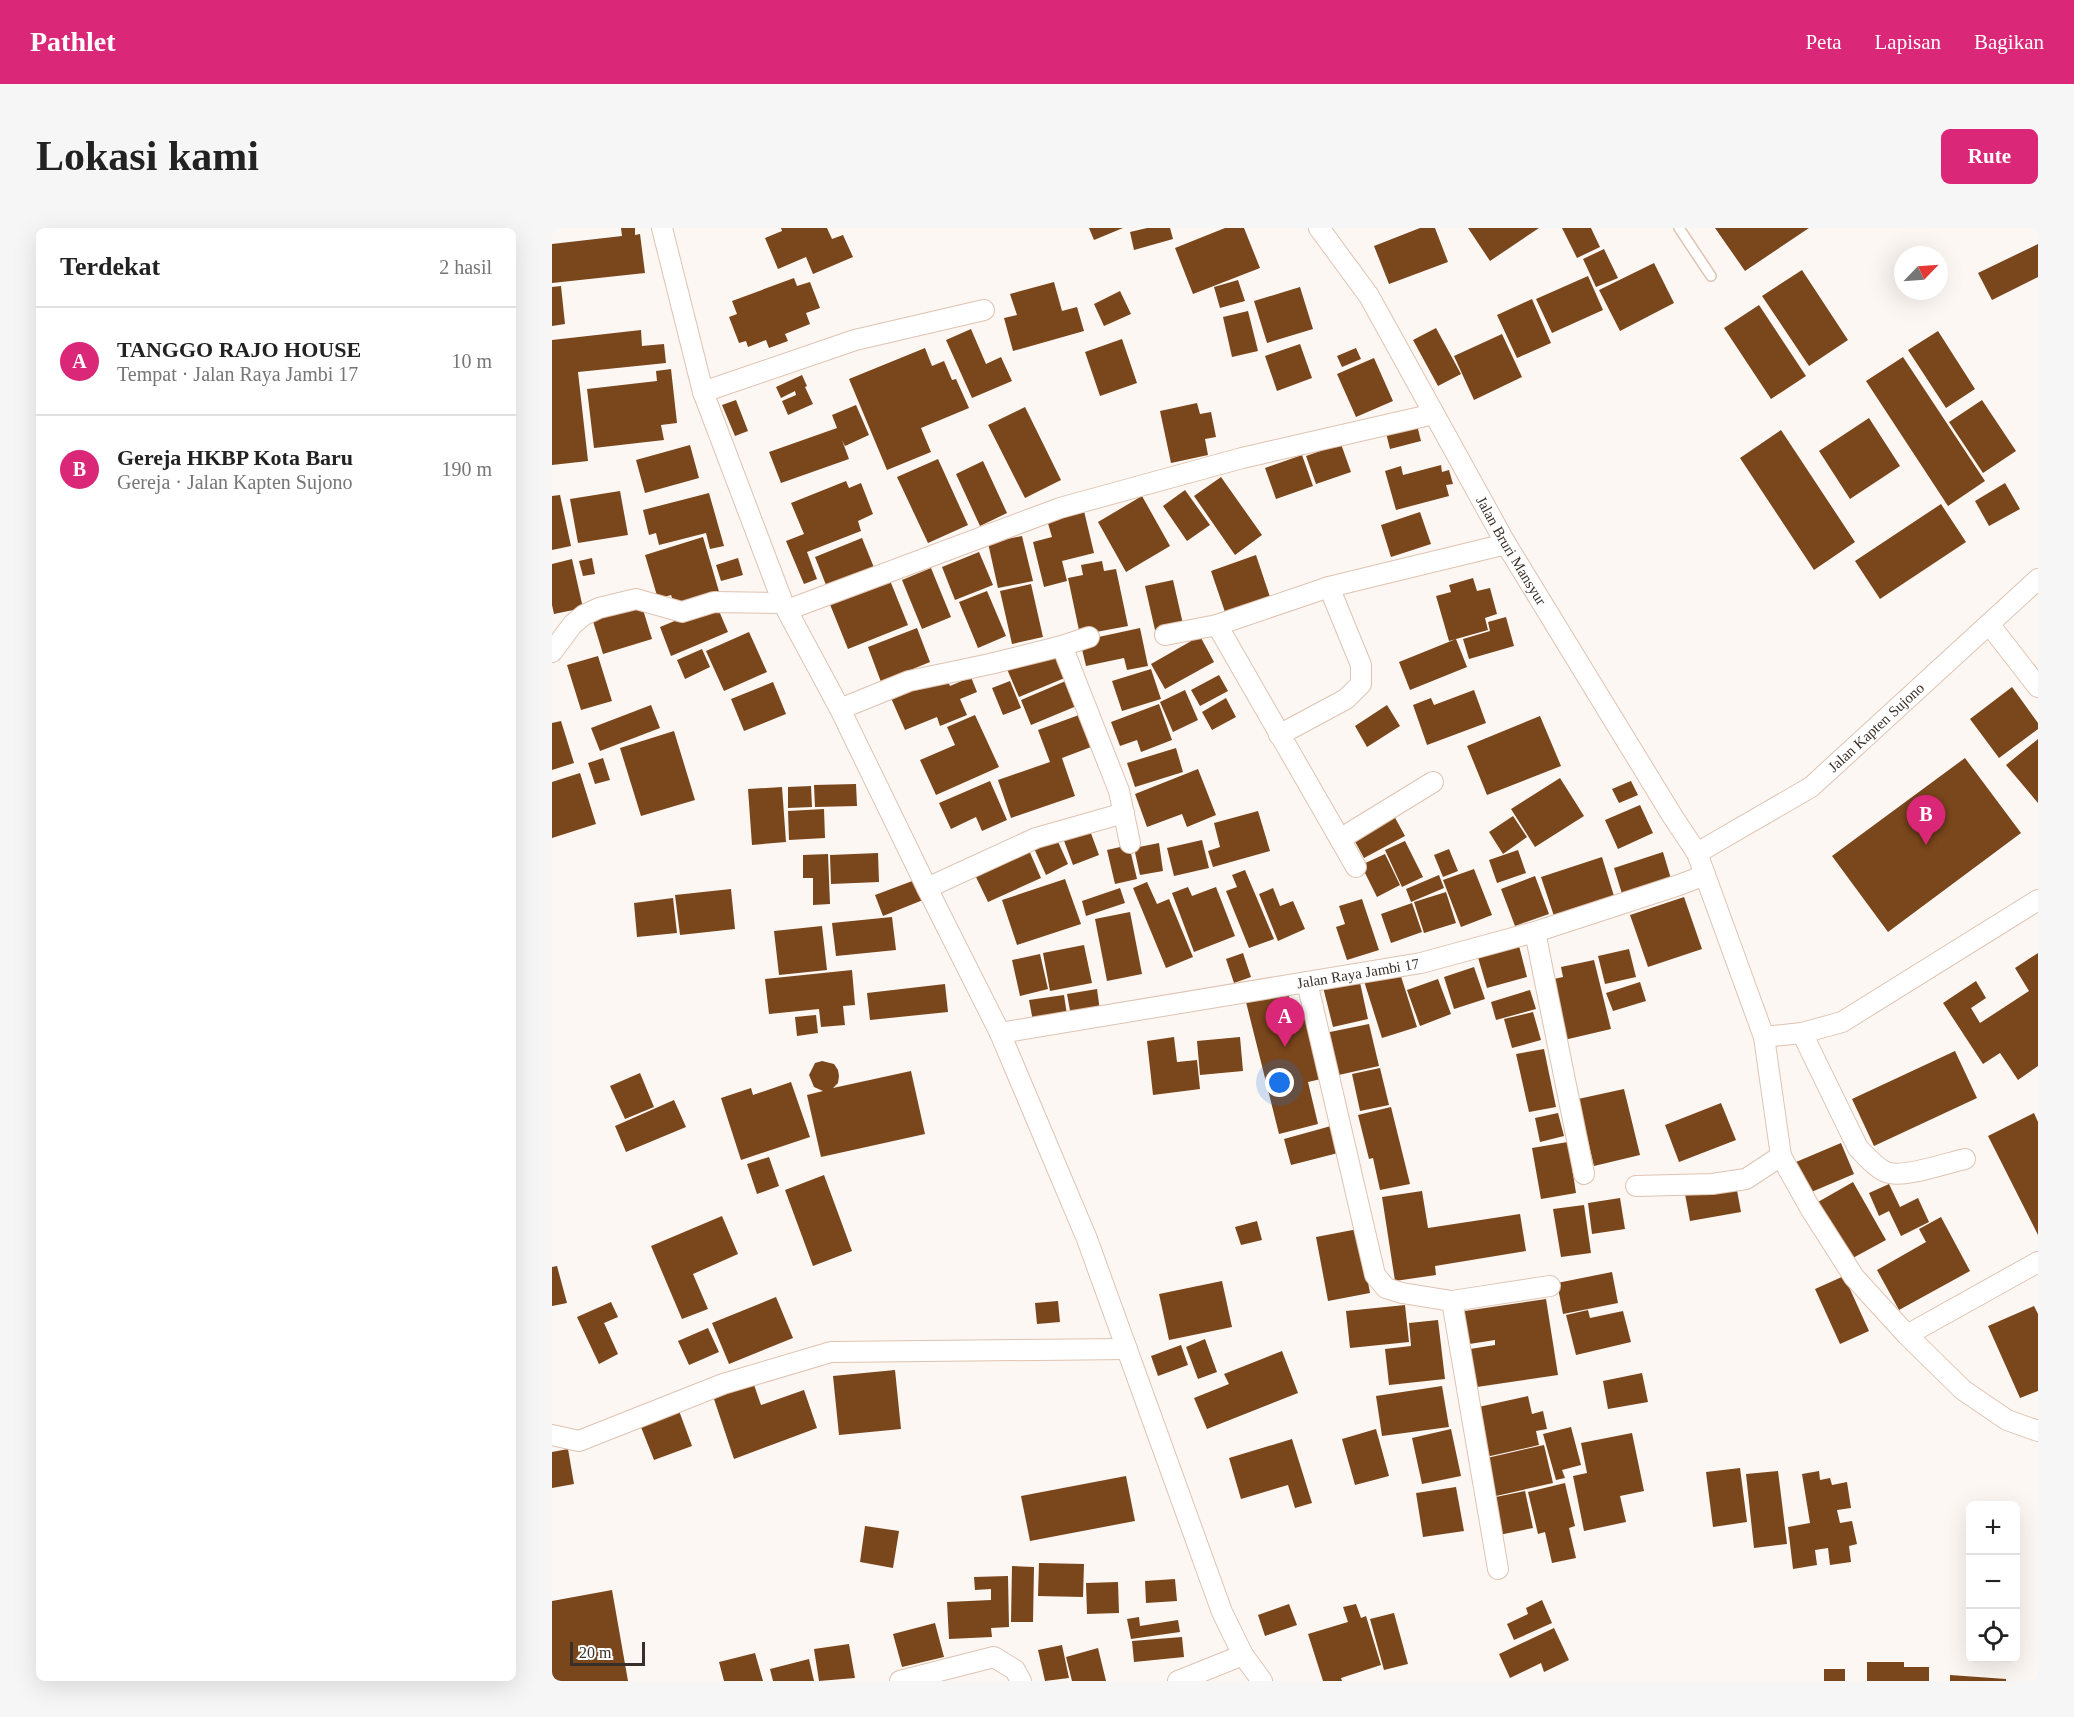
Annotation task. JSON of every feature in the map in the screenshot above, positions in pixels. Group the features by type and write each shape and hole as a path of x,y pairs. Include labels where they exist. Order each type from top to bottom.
{"street":[{"path":"662,228 703,392 785,607 840,709 1000,1033 1087,1239 1222,1612 1243,1654 1262,1681"},
{"name":"Jalan Bruri Mansyur","path":"1319,228 1369,296 1506,544 1697,853 1764,1037 1781,1156"},
{"path":"703,392 855,340 984,309"},
{"path":"552,652 573,624 598,608 636,599 682,612 714,603 785,607 1060,508 1242,458 1434,414"},
{"path":"1165,635 1217,625 1329,587 1506,544"},
{"name":"Jalan Kapten Sujono","path":"1697,853 1811,787 2038,579"},
{"path":"1279,735 1346,699 1361,684 1361,665 1329,587"},
{"path":"1989,624 2038,687"},
{"path":"1217,625 1356,867"},
{"path":"840,709 909,681 1062,646 1089,637"},
{"path":"1062,646 1119,791 1130,843"},
{"path":"1340,839 1433,782"},
{"path":"927,888 1036,838 1124,813"},
{"name":"Jalan Raya Jambi 17","path":"1000,1033 1421,963 1535,932 1705,875"},
{"path":"1764,1037 1802,1033 1842,1022 2038,900"},
{"path":"1535,932 1584,1174"},
{"path":"1308,982 1375,1275 1386,1288 1402,1293 1452,1301 1550,1286"},
{"path":"1802,1033 1858,1148 1886,1172 1901,1174 1965,1159"},
{"path":"1636,1186 1712,1184 1746,1179 1781,1156 1810,1208 1854,1276 1907,1335 1963,1390 2007,1420 2038,1431"},
{"path":"1907,1335 2038,1262"},
{"path":"1452,1301 1498,1569"},
{"path":"552,1435 579,1441 723,1384 831,1352 1127,1349"},
{"path":"1178,1681 1243,1654"},
{"path":"900,1681 994,1658 1015,1670 1021,1681"}],"lane":[{"path":"1679,228 1711,276"}],"building":[{"path":"621,228 635,228 635,235 640,234 645,273 552,283 552,244 622,236"},
{"path":"781,228 827,228 832,239 843,235 853,257 813,274 806,257 778,269 765,238 782,231"},
{"path":"1089,228 1123,228 1094,240"},
{"path":"1147,228 1170,228 1173,239 1134,250 1130,232"},
{"path":"1225,228 1244,228 1260,268 1193,294 1175,248"},
{"path":"1420,228 1435,228 1448,262 1389,284 1374,246"},
{"path":"1468,228 1539,228 1490,261"},
{"path":"1562,228 1591,228 1600,247 1577,258"},
{"path":"1715,228 1809,228 1745,271"},
{"path":"2038,244 2038,277 1992,300 1978,273"},
{"path":"1604,249 1618,278 1596,287 1583,259"},
{"path":"1654,263 1674,303 1620,331 1599,290"},
{"path":"1802,270 1848,340 1809,366 1762,296"},
{"path":"1588,276 1603,310 1552,333 1536,299"},
{"path":"794,278 797,286 810,282 820,308 806,313 810,324 785,334 788,341 769,348 766,340 748,347 746,341 739,343 729,317 737,314 732,301"},
{"path":"1238,280 1245,301 1220,308 1214,287"},
{"path":"1054,282 1062,311 1077,307 1084,331 1013,351 1004,318 1017,315 1010,294"},
{"path":"561,286 565,324 552,326 552,287"},
{"path":"1300,287 1313,329 1267,343 1254,301"},
{"path":"1120,291 1131,314 1104,326 1094,304"},
{"path":"1532,299 1551,343 1517,358 1497,315"},
{"path":"1759,305 1806,376 1771,399 1724,328"},
{"path":"1248,311 1258,351 1232,357 1223,317"},
{"path":"1436,328 1461,374 1438,386 1413,340"},
{"path":"971,329 986,364 1001,357 1012,381 972,398 946,340"},
{"path":"641,330 642,346 664,344 666,363 578,372 588,461 552,465 552,340"},
{"path":"1938,331 1975,389 1946,408 1908,350"},
{"path":"1502,334 1522,377 1474,400 1454,356"},
{"path":"1122,339 1137,383 1100,396 1085,352"},
{"path":"1300,344 1312,378 1277,391 1265,356"},
{"path":"925,348 932,366 944,361 952,380 956,379 969,408 921,428 931,452 887,470 849,379"},
{"path":"1356,348 1361,359 1342,367 1337,356"},
{"path":"1903,357 1985,481 1948,506 1866,381"},
{"path":"1374,358 1393,401 1356,417 1337,374"},
{"path":"671,369 677,423 661,425 664,440 594,448 587,389 657,381 656,371"},
{"path":"802,375 813,404 788,415 782,401 796,395 795,391 781,398 776,387"},
{"path":"736,400 748,431 735,436 722,405"},
{"path":"1982,400 2016,451 1983,473 1949,422"},
{"path":"1197,403 1200,414 1211,412 1216,437 1205,439 1208,455 1171,463 1160,411"},
{"path":"856,405 869,435 845,446 842,440 849,459 781,483 769,452 837,428 832,415"},
{"path":"1025,407 1061,480 1025,498 988,425"},
{"path":"1869,418 1900,466 1850,499 1819,451"},
{"path":"1416,421 1421,441 1390,449 1385,429"},
{"path":"1781,430 1855,542 1814,570 1740,458"},
{"path":"1341,444 1351,472 1316,484 1306,456"},
{"path":"690,445 699,478 645,493 636,460"},
{"path":"1302,455 1313,486 1276,499 1265,468"},
{"path":"938,459 968,525 928,543 897,477"},
{"path":"983,461 1007,513 980,526 956,474"},
{"path":"1441,465 1442,472 1449,470 1453,484 1446,485 1449,496 1396,510 1385,471 1401,466 1403,475"},
{"path":"1221,477 1262,535 1235,555 1194,496"},
{"path":"846,481 849,488 861,483 873,514 858,521 861,531 807,552 817,579 804,584 786,541 804,534 791,503"},
{"path":"2005,483 2020,509 1989,526 1975,501"},
{"path":"1185,490 1210,525 1187,541 1163,506"},
{"path":"620,491 628,535 578,543 570,499"},
{"path":"709,493 724,546 710,549 706,533 659,545 656,533 649,535 643,510"},
{"path":"560,495 571,546 552,550 552,496"},
{"path":"1142,496 1170,546 1126,572 1098,522"},
{"path":"1941,504 1966,542 1880,599 1855,561"},
{"path":"1084,511 1094,553 1062,561 1067,581 1044,587 1033,542 1052,537 1047,520"},
{"path":"1420,512 1431,544 1391,557 1381,525"},
{"path":"1022,536 1033,581 998,588 988,543"},
{"path":"703,537 720,595 676,609 671,595 658,599 645,555"},
{"path":"862,538 875,570 828,590 815,557"},
{"path":"979,552 993,585 955,600 942,567"},
{"path":"1256,555 1271,600 1226,615 1211,571"},
{"path":"592,558 595,574 583,576 579,561"},
{"path":"738,558 743,575 721,581 716,565"},
{"path":"572,559 583,608 554,614 552,564"},
{"path":"1102,561 1104,571 1116,569 1128,626 1080,635 1068,578 1083,575 1081,565"},
{"path":"931,568 951,617 922,629 902,580"},
{"path":"889,578 908,625 848,649 829,602"},
{"path":"1473,578 1477,591 1490,588 1497,614 1485,618 1488,630 1449,641 1436,596 1451,592 1449,585"},
{"path":"1173,580 1183,624 1155,630 1145,586"},
{"path":"1031,584 1043,637 1012,644 1000,591"},
{"path":"987,591 1006,636 978,648 959,602"},
{"path":"641,603 652,639 603,654 592,618"},
{"path":"716,604 728,632 671,656 660,627"},
{"path":"1506,617 1514,646 1469,659 1463,639 1490,631 1488,622"},
{"path":"917,628 930,662 881,682 868,647"},
{"path":"1140,628 1148,666 1127,670 1124,658 1086,666 1080,641"},
{"path":"749,632 767,672 724,691 706,651"},
{"path":"1200,636 1214,662 1165,689 1151,664"},
{"path":"1456,639 1467,667 1410,690 1399,662"},
{"path":"702,649 710,667 685,679 677,660"},
{"path":"1055,649 1067,677 1019,697 1007,669"},
{"path":"598,656 612,701 581,710 567,665"},
{"path":"1151,669 1161,699 1122,711 1112,681"},
{"path":"945,675 950,686 971,677 977,692 960,699 967,715 940,726 937,717 905,730 891,698"},
{"path":"1219,675 1228,691 1200,706 1191,690"},
{"path":"1068,680 1079,705 1031,725 1021,700"},
{"path":"1010,681 1021,708 1003,715 992,688"},
{"path":"773,682 786,714 744,731 731,699"},
{"path":"2012,687 2038,723 2038,729 1999,758 1970,719"},
{"path":"1185,690 1198,720 1173,732 1160,702"},
{"path":"1474,690 1486,723 1427,745 1413,705 1431,698 1434,705"},
{"path":"1226,698 1236,717 1212,730 1202,712"},
{"path":"1159,704 1172,740 1141,752 1137,740 1120,746 1111,722"},
{"path":"651,705 660,728 600,751 591,728"},
{"path":"1387,705 1400,726 1367,747 1355,726"},
{"path":"975,715 999,767 936,795 920,760 955,745 947,727"},
{"path":"1079,715 1091,747 1062,758 1075,796 1011,818 998,780 1050,762 1038,730"},
{"path":"1540,716 1561,766 1487,795 1467,746"},
{"path":"561,721 574,763 552,770 552,723"},
{"path":"674,731 695,800 641,816 620,748"},
{"path":"2038,739 2038,803 2006,765"},
{"path":"1176,748 1183,772 1135,787 1127,763"},
{"path":"603,758 610,780 595,784 588,763"},
{"path":"1965,758 2021,833 1888,932 1832,856"},
{"path":"1198,769 1216,815 1187,827 1182,814 1147,827 1135,794"},
{"path":"580,773 596,824 552,838 552,782"},
{"path":"1560,778 1584,816 1535,847 1511,809"},
{"path":"990,781 1007,820 982,831 976,817 951,829 939,803"},
{"path":"1631,781 1638,795 1619,803 1612,789"},
{"path":"856,784 857,806 815,807 814,785"},
{"path":"811,786 812,807 788,808 788,787"},
{"path":"782,787 786,842 752,845 748,789"},
{"path":"1640,805 1653,833 1618,849 1605,820"},
{"path":"824,809 825,838 789,840 788,811"},
{"path":"1258,811 1270,851 1213,867 1208,851 1220,847 1214,823"},
{"path":"1393,814 1405,836 1364,858 1352,836"},
{"path":"1513,816 1527,837 1503,854 1489,832"},
{"path":"1089,828 1099,855 1073,865 1063,838"},
{"path":"1055,835 1068,864 1046,875 1033,846"},
{"path":"1202,840 1209,868 1174,876 1167,848"},
{"path":"1405,841 1423,877 1402,887 1385,850"},
{"path":"1159,843 1163,871 1140,875 1134,848"},
{"path":"1129,845 1137,879 1115,884 1107,850"},
{"path":"1028,848 1041,878 988,902 974,873"},
{"path":"1449,849 1458,871 1443,877 1434,855"},
{"path":"1518,850 1526,873 1497,883 1489,860"},
{"path":"1663,852 1672,882 1623,897 1614,868"},
{"path":"878,853 879,882 831,884 830,855"},
{"path":"828,854 830,904 813,905 813,878 803,878 803,855"},
{"path":"1385,854 1400,885 1377,897 1361,865"},
{"path":"1602,857 1614,896 1554,916 1541,877"},
{"path":"1474,869 1492,915 1461,927 1443,880"},
{"path":"1245,870 1274,939 1249,948 1226,891 1237,887 1232,875"},
{"path":"1439,875 1444,888 1411,902 1406,889"},
{"path":"1535,876 1549,914 1515,926 1501,889"},
{"path":"1065,879 1081,924 1017,945 1002,900"},
{"path":"915,880 923,900 883,916 875,895"},
{"path":"1147,882 1157,904 1169,899 1193,957 1166,968 1133,888"},
{"path":"1188,887 1192,896 1216,887 1235,936 1194,952 1172,893"},
{"path":"1120,888 1125,903 1086,916 1082,901"},
{"path":"1273,888 1280,906 1293,901 1305,929 1278,941 1259,894"},
{"path":"731,889 735,929 680,935 675,895"},
{"path":"1446,892 1456,923 1424,933 1414,902"},
{"path":"1684,897 1702,949 1648,967 1630,915"},
{"path":"673,898 677,933 637,937 634,903"},
{"path":"1362,899 1379,950 1347,960 1336,927 1345,924 1339,906"},
{"path":"1412,903 1422,932 1391,943 1381,914"},
{"path":"1130,912 1142,974 1107,981 1095,919"},
{"path":"892,917 896,950 836,956 832,923"},
{"path":"822,926 827,970 779,975 774,931"},
{"path":"1518,942 1527,977 1487,988 1477,954"},
{"path":"1084,945 1092,983 1050,991 1043,953"},
{"path":"1629,949 1636,977 1605,984 1598,956"},
{"path":"1243,953 1251,977 1234,983 1226,959"},
{"path":"2038,953 2038,1066 2018,1080 2000,1053 1983,1064 1943,1003 1976,981 1986,998 1971,1008 1980,1023 2029,991 2015,968"},
{"path":"1040,954 1048,989 1020,996 1012,960"},
{"path":"1594,960 1611,1029 1564,1040 1549,980 1563,977 1561,967"},
{"path":"1474,967 1485,999 1454,1009 1444,977"},
{"path":"852,970 855,1005 843,1006 845,1025 821,1027 819,1009 769,1014 765,979"},
{"path":"1399,970 1417,1027 1382,1038 1364,981"},
{"path":"1359,978 1368,1019 1333,1027 1323,987"},
{"path":"1438,979 1451,1014 1420,1026 1407,990"},
{"path":"1640,982 1646,1001 1613,1011 1606,993"},
{"path":"945,984 948,1012 870,1020 867,993"},
{"path":"1097,989 1100,1011 1071,1016 1067,994"},
{"path":"1530,990 1536,1009 1496,1020 1491,1002"},
{"path":"1288,992 1293,1015 1305,1012 1321,1079 1308,1082 1318,1124 1279,1134 1246,1002"},
{"path":"1064,995 1067,1015 1033,1021 1029,1000"},
{"path":"1533,1012 1541,1040 1512,1048 1504,1019"},
{"path":"816,1015 818,1033 797,1036 795,1017"},
{"path":"1369,1024 1379,1066 1334,1076 1325,1033"},
{"path":"1174,1037 1177,1062 1197,1060 1200,1089 1153,1095 1147,1041"},
{"path":"1240,1037 1243,1071 1200,1075 1197,1041"},
{"path":"1544,1049 1556,1107 1529,1112 1516,1054"},
{"path":"1955,1051 1977,1098 1874,1146 1852,1099"},
{"path":"822,1061 834,1064 838,1070 838,1083 833,1088 911,1071 925,1134 821,1157 807,1095 823,1091 814,1087 809,1075 815,1063"},
{"path":"1380,1068 1389,1105 1360,1111 1352,1074"},
{"path":"640,1073 654,1107 625,1119 610,1086"},
{"path":"791,1082 810,1137 741,1160 721,1098 751,1088 753,1095"},
{"path":"1624,1089 1640,1155 1594,1166 1578,1099"},
{"path":"674,1100 686,1127 626,1152 615,1126"},
{"path":"1721,1103 1736,1140 1679,1162 1665,1125"},
{"path":"1391,1107 1410,1184 1380,1190 1373,1158 1369,1159 1358,1115"},
{"path":"1558,1113 1564,1136 1540,1142 1535,1118"},
{"path":"2034,1113 2038,1122 2038,1235 1988,1136"},
{"path":"1331,1126 1338,1153 1291,1165 1284,1139"},
{"path":"1568,1142 1576,1193 1541,1199 1532,1148"},
{"path":"1841,1143 1854,1174 1809,1193 1796,1162"},
{"path":"769,1157 779,1186 757,1194 747,1164"},
{"path":"824,1175 852,1251 813,1266 785,1190"},
{"path":"1853,1182 1886,1240 1851,1259 1818,1202"},
{"path":"1889,1184 1900,1207 1918,1198 1929,1222 1901,1236 1889,1211 1879,1216 1869,1193"},
{"path":"1736,1185 1741,1212 1690,1221 1685,1194"},
{"path":"1422,1191 1428,1228 1520,1214 1526,1251 1435,1266 1436,1275 1395,1281 1382,1197"},
{"path":"1620,1198 1625,1229 1592,1234 1588,1203"},
{"path":"1584,1205 1591,1253 1561,1257 1553,1209"},
{"path":"722,1216 738,1254 693,1274 708,1309 682,1319 651,1246"},
{"path":"1941,1217 1970,1271 1899,1310 1877,1270 1926,1242 1919,1229"},
{"path":"1257,1221 1262,1240 1241,1245 1235,1227"},
{"path":"1358,1229 1370,1293 1328,1301 1316,1237"},
{"path":"557,1266 567,1303 552,1306 552,1267"},
{"path":"1612,1272 1618,1303 1563,1314 1557,1283"},
{"path":"1844,1276 1869,1331 1840,1344 1815,1289"},
{"path":"1222,1281 1232,1327 1169,1340 1159,1294"},
{"path":"776,1297 793,1338 729,1364 712,1323"},
{"path":"1546,1299 1558,1375 1470,1388 1464,1350 1495,1345 1495,1340 1463,1345 1458,1312"},
{"path":"1058,1301 1060,1322 1037,1324 1035,1303"},
{"path":"611,1302 618,1317 604,1323 618,1354 599,1364 577,1317"},
{"path":"1405,1305 1409,1342 1350,1348 1346,1311"},
{"path":"2034,1306 2038,1314 2038,1391 2020,1398 1988,1326"},
{"path":"1588,1310 1590,1318 1623,1311 1631,1342 1576,1355 1566,1315"},
{"path":"1438,1320 1445,1379 1389,1385 1385,1349 1411,1346 1409,1323"},
{"path":"708,1328 719,1352 689,1365 678,1341"},
{"path":"1205,1339 1217,1372 1198,1379 1186,1347"},
{"path":"1181,1345 1188,1365 1158,1376 1151,1356"},
{"path":"1282,1351 1298,1393 1207,1429 1194,1398 1229,1384 1224,1374"},
{"path":"895,1370 901,1429 839,1435 833,1376"},
{"path":"1642,1373 1648,1402 1608,1409 1603,1381"},
{"path":"752,1379 761,1405 804,1390 817,1428 734,1459 712,1393"},
{"path":"1442,1386 1449,1427 1382,1436 1376,1396"},
{"path":"1528,1396 1532,1414 1543,1411 1547,1429 1536,1431 1539,1445 1486,1457 1474,1408"},
{"path":"678,1408 692,1446 654,1460 639,1422"},
{"path":"1571,1427 1581,1465 1562,1470 1565,1478 1556,1480 1543,1434"},
{"path":"1376,1429 1389,1476 1355,1485 1342,1439"},
{"path":"1451,1429 1461,1476 1422,1484 1412,1438"},
{"path":"1632,1433 1644,1491 1620,1496 1626,1522 1584,1531 1573,1476 1587,1473 1581,1443"},
{"path":"1292,1439 1312,1503 1295,1508 1288,1485 1241,1499 1229,1458"},
{"path":"1544,1445 1553,1483 1496,1496 1487,1458"},
{"path":"568,1449 574,1484 552,1488 552,1452"},
{"path":"1740,1468 1747,1522 1713,1527 1706,1472"},
{"path":"1778,1471 1787,1544 1754,1548 1746,1474"},
{"path":"1819,1471 1820,1480 1830,1478 1832,1485 1847,1482 1851,1508 1837,1510 1840,1523 1852,1521 1857,1544 1849,1546 1851,1562 1830,1565 1828,1548 1815,1550 1817,1565 1793,1569 1788,1527 1810,1523 1802,1474"},
{"path":"1126,1476 1135,1521 1030,1541 1021,1496"},
{"path":"1565,1483 1575,1526 1569,1528 1576,1558 1552,1563 1545,1532 1538,1534 1528,1492"},
{"path":"1456,1487 1464,1531 1423,1537 1416,1493"},
{"path":"1525,1491 1533,1528 1499,1535 1491,1498"},
{"path":"865,1526 899,1531 893,1568 860,1562"},
{"path":"1039,1563 1084,1564 1083,1597 1038,1596"},
{"path":"1012,1566 1034,1567 1033,1622 1011,1622"},
{"path":"1008,1576 1009,1627 991,1628 992,1637 949,1639 947,1602 991,1600 991,1589 975,1590 974,1577"},
{"path":"1175,1579 1177,1601 1146,1603 1145,1581"},
{"path":"1118,1582 1119,1613 1087,1614 1086,1583"},
{"path":"612,1590 628,1681 552,1681 552,1601"},
{"path":"1542,1600 1552,1623 1514,1640 1507,1624 1528,1614 1526,1608"},
{"path":"1289,1604 1297,1625 1265,1636 1258,1615"},
{"path":"1356,1604 1361,1618 1366,1616 1381,1665 1341,1678 1342,1681 1323,1681 1308,1634 1348,1622 1343,1607"},
{"path":"1394,1613 1408,1664 1384,1670 1370,1619"},
{"path":"1139,1617 1140,1626 1178,1620 1180,1632 1131,1639 1127,1619"},
{"path":"935,1623 944,1657 902,1667 893,1634"},
{"path":"1554,1628 1569,1660 1544,1672 1541,1663 1510,1678 1499,1654"},
{"path":"1182,1637 1184,1657 1134,1662 1132,1641"},
{"path":"849,1644 855,1678 819,1681 814,1649"},
{"path":"1062,1645 1069,1678 1045,1681 1038,1650"},
{"path":"1098,1648 1106,1681 1072,1681 1066,1657"},
{"path":"755,1653 763,1681 724,1681 719,1662"},
{"path":"809,1659 814,1681 773,1681 770,1669"},
{"path":"1867,1662 1904,1662 1904,1667 1929,1667 1929,1681 1867,1681"},
{"path":"1824,1669 1845,1669 1845,1681 1824,1681"},
{"path":"1950,1675 2006,1679 2006,1681 1950,1681"}],"place":[{"name":"Gereja HKBP Kota Baru","path":"1926,845"},
{"name":"TANGGO RAJO HOUSE","path":"1285,1047"}]}
